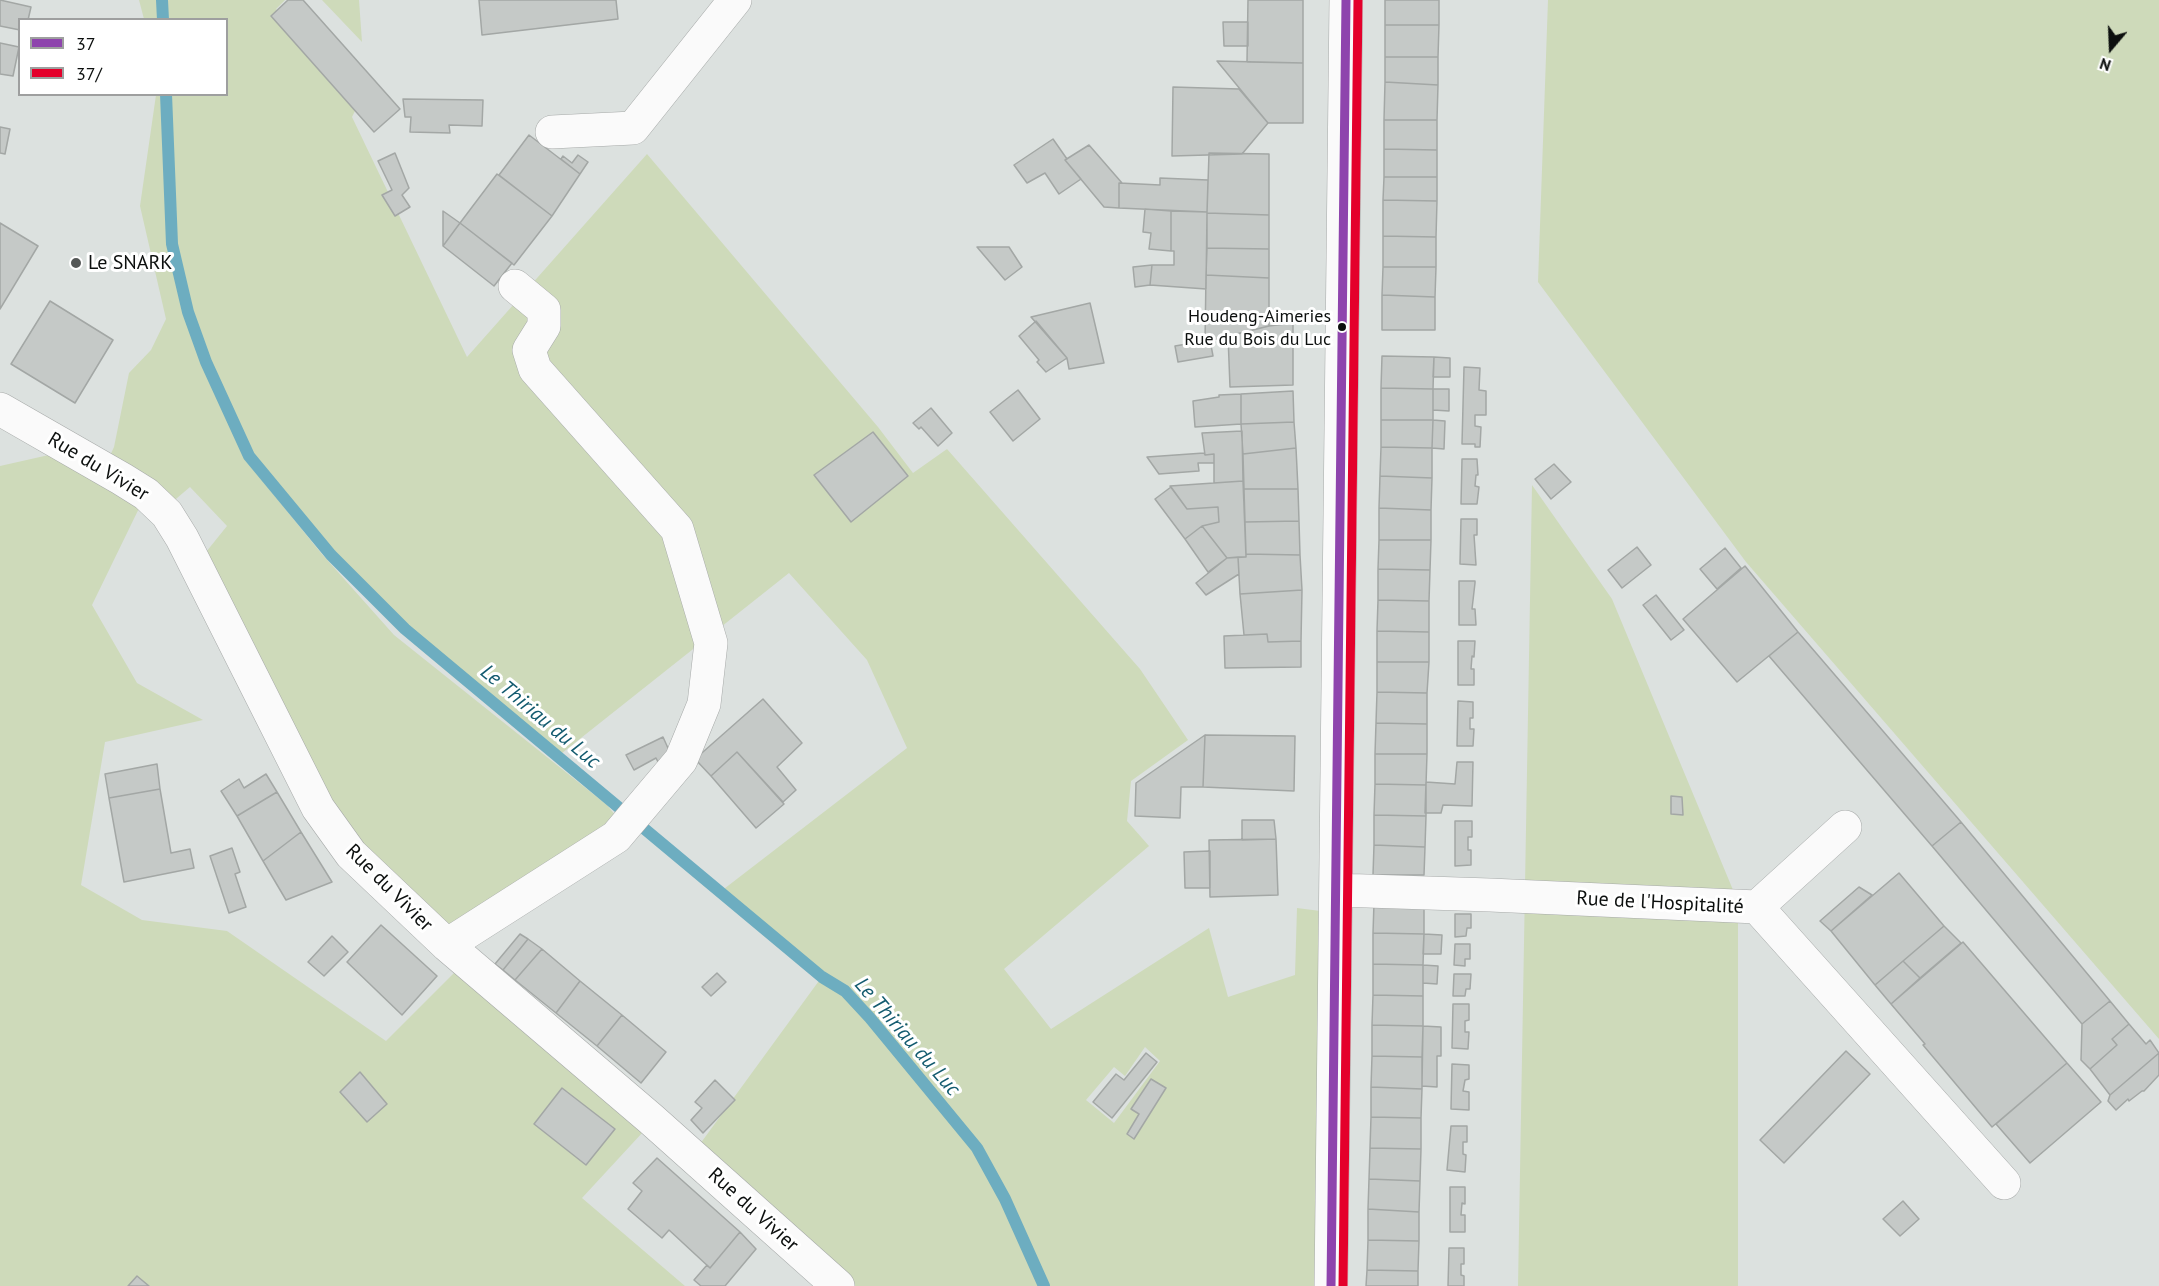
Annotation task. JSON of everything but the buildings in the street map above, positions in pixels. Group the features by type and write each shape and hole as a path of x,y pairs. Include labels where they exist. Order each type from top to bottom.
{"street":[{"path":"552,132 633,128 735,0"},
{"path":"1331,1286 1346,0"},
{"path":"447,945 616,837 646,803 681,760 704,704 711,643 677,529 535,369 529,350 544,326 544,310 514,286"},
{"name":"Rue du Vivier","path":"0,409 146,494 167,514 182,538 318,808 351,854 447,945 659,1126 838,1286"},
{"path":"1757,907 1845,827"},
{"name":"Rue de l'Hospitalité","path":"1336,890 1757,907 2004,1183"}],"green space":[{"path":"139,0 285,0 276,9 361,99 352,117 467,357 647,154 878,427 913,473 947,449 1140,669 1188,740 1131,781 1127,821 1149,846 1004,969 1051,1029 1209,928 1228,997 1295,975 1297,908 1336,913 1331,1286 838,1286 692,1155 821,978 720,892 907,748 867,660 789,573 557,757 405,629 331,555 250,456 244,458 321,553 394,635 607,805 619,820 450,933 379,867 310,776 202,557 227,526 190,487 170,504 108,460 114,447 129,373 151,350 166,319 140,206 156,96 228,96 228,18 144,18","holes":["1145,1047 1160,1061 1114,1123 1086,1100 1114,1067 1125,1076"]},
{"path":"322,0 359,0 362,42"},
{"path":"1548,0 2159,0 2159,1039 1746,562 1538,282"},
{"path":"71,450 146,494 92,605 137,683 203,720 105,742 81,885 142,920 227,931 386,1041 456,971 643,1132 582,1198 685,1286 0,1286 0,466"},
{"path":"1532,485 1612,599 1738,902 1738,1286 1518,1286"}],"waterway":[{"name":"Le Thiriau du Luc","path":"162,0 163,18"},
{"name":"Le Thiriau du Luc","path":"166,96 172,244 188,312 206,362 249,456 331,555 405,629 822,977 845,991 977,1148 1005,1199 1044,1286"}],"transit line":[{"name":"37","path":"1331,1286 1346,0"},
{"name":"37/","path":"1343,1286 1358,0"}],"place":[{"name":"Le SNARK","path":"76,263"},
{"name":"Houdeng-Aimeries Rue du Bois du Luc","path":"1342,327"}]}
